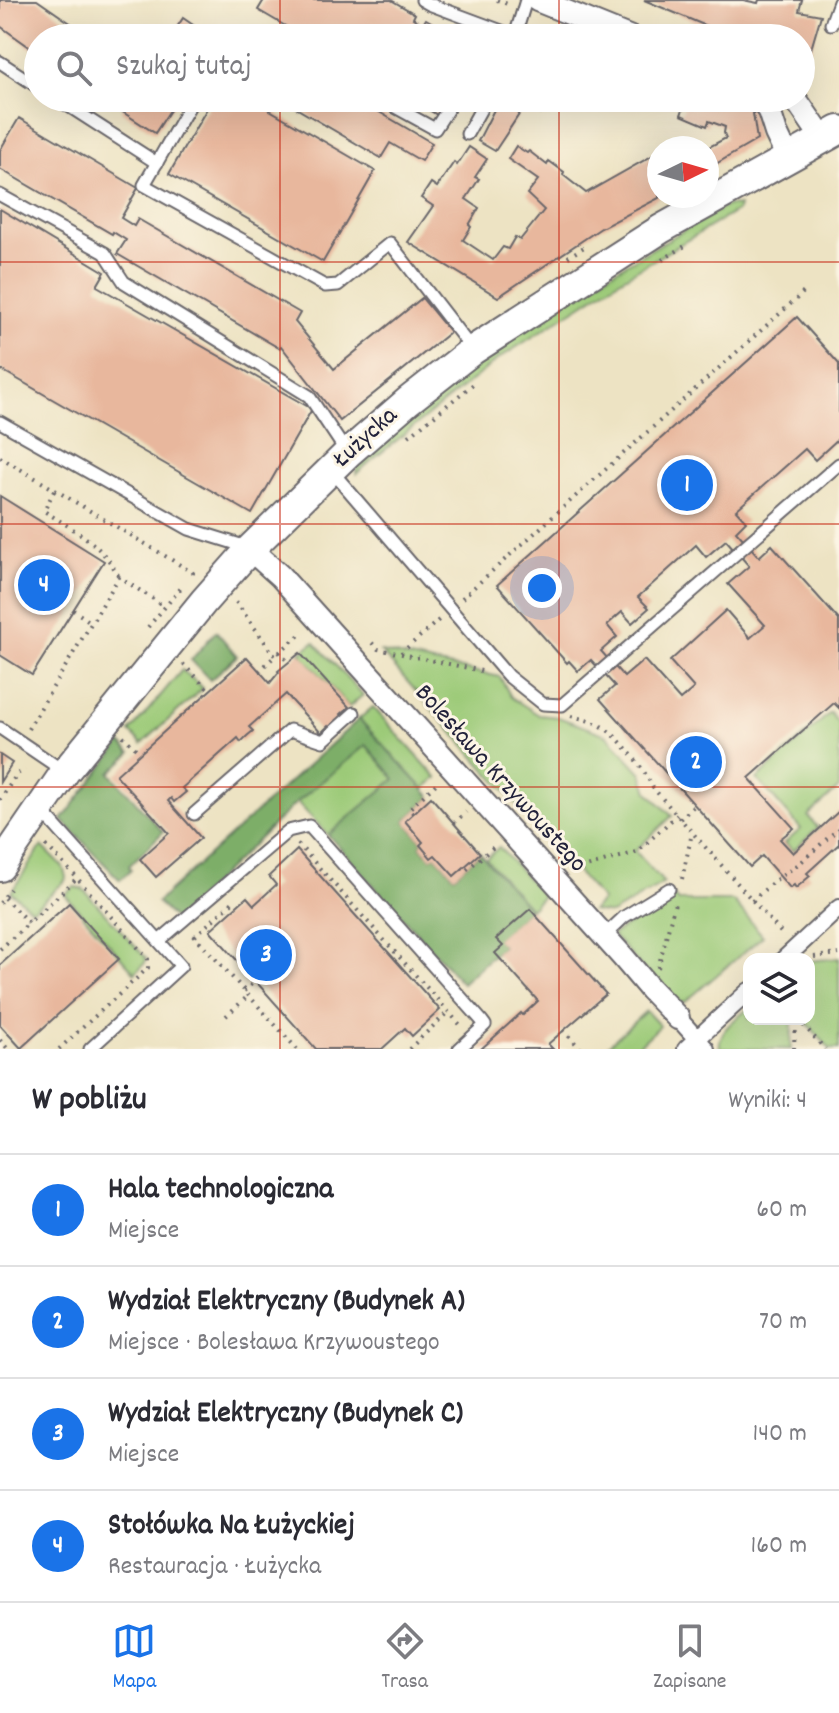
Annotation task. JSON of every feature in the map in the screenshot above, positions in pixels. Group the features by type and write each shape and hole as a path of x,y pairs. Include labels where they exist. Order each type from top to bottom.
{"street":[{"path":"537,0 596,24"},
{"path":"769,112 788,158"},
{"path":"808,112 831,134"},
{"name":"Łużycka","path":"0,867 65,772 148,668 250,549 339,461 473,350 661,229 831,134"},
{"name":"Bolesława Krzywoustego","path":"250,549 280,576 678,1018 696,1046"},
{"path":"791,953 839,908"},
{"path":"696,1046 743,997"}],"lane":[{"path":"422,0 482,24"},
{"path":"518,24 526,0"},
{"path":"831,24 839,2"},
{"path":"0,62 24,78"},
{"path":"78,112 157,163"},
{"path":"186,112 144,185 325,286 338,285 390,243 473,350"},
{"path":"404,112 435,129 446,112"},
{"path":"467,134 479,112"},
{"path":"0,195 105,253 124,282 309,396 339,461 451,609 508,676 543,704 562,705 839,464"},
{"path":"0,422 189,529 250,549"},
{"path":"194,814 290,730 323,741 354,713"},
{"path":"0,728 65,772"},
{"path":"40,809 181,966 90,1049"},
{"path":"159,941 288,831 309,826 485,1025 459,1049"},
{"path":"604,936 624,917 675,891"}],"path":[{"path":"656,264 696,240"},
{"path":"401,653 805,291"},
{"path":"405,439 476,381"},
{"path":"0,457 193,573 184,584"},
{"path":"55,490 44,511 95,544 112,563 119,577 164,606"},
{"path":"29,726 119,577"},
{"path":"234,600 277,654 288,662"},
{"path":"73,610 92,623"},
{"path":"259,671 309,628"},
{"path":"368,639 378,649 488,672"},
{"path":"182,662 210,691"},
{"path":"567,715 607,729 646,771 653,788 752,901 789,953"},
{"path":"122,734 140,753"},
{"path":"0,800 17,774 25,770"},
{"path":"413,813 409,809 443,777"},
{"path":"552,878 637,852 695,805"},
{"path":"454,823 471,808"},
{"path":"752,901 839,828"},
{"path":"650,989 655,980 692,833"},
{"path":"41,840 148,959 148,968 59,1049"},
{"path":"461,869 464,872 501,841"},
{"path":"297,844 471,1038"},
{"path":"0,949 77,878"},
{"path":"195,936 241,895"},
{"path":"4,898 29,923"},
{"path":"182,921 297,1049"},
{"path":"815,957 839,954"},
{"path":"226,1016 255,981"},
{"path":"409,1049 448,1012"},
{"path":"794,1049 796,1025"},
{"path":"803,1025 825,1049"},
{"path":"563,1030 581,1049"},
{"path":"0,1040 8,1049"}],"green space":[{"path":"728,205 739,206 738,210 618,281 497,360 356,474 359,459 461,374 579,291"},
{"path":"216,631 237,656 210,680 191,660"},
{"path":"314,642 363,695 349,707 300,653"},
{"path":"381,652 500,677 511,697 539,715 558,717 607,735 642,773 648,792 672,816 635,851 664,883 611,914 592,911 602,900"},
{"path":"182,670 203,688 142,744 130,732"},
{"path":"373,707 437,778 424,789 359,719"},
{"path":"830,713 839,724 839,788 808,816 818,828 793,851 785,843 801,829 757,779"},
{"path":"359,719 431,797 405,821 423,842 420,846 431,858 435,855 454,876 480,853 530,909 497,939 503,946 462,983 328,835 395,779 366,745 297,802 175,920 157,902"},
{"path":"121,743 131,753 110,773 163,832 129,866 131,870 120,880 62,820"},
{"path":"366,744 395,779 328,835 297,802"},
{"path":"42,846 63,867 66,877 31,909 11,892"},
{"path":"499,847 543,896 530,909 486,859"},
{"path":"74,887 83,889 146,958 135,973 65,895"},
{"path":"674,896 678,901 733,901 763,936 685,1002 673,1001 612,935"},
{"path":"839,958 839,1049 830,1049 808,1025 815,1025 815,960"},
{"path":"646,1011 660,1026 635,1049 604,1049"},
{"path":"743,1013 743,1025 792,1025 791,1049 720,1049 721,1036"}],"building":[{"path":"0,0 37,0 72,24 24,24 24,43 0,26"},
{"path":"264,0 391,0 415,14 413,18 423,24 282,24 258,10"},
{"path":"644,0 743,0 758,3 759,0 802,0 799,11 821,15 815,35 815,24 701,24"},
{"path":"123,112 169,112 155,133"},
{"path":"205,112 273,112 375,171 323,262 169,174"},
{"path":"303,112 379,112 432,143 421,161 390,143 381,158"},
{"path":"493,112 521,112 495,151 478,141"},
{"path":"682,112 753,112 757,140 719,162 719,142 726,138 725,127 709,121 707,126 681,115"},
{"path":"19,118 138,188 121,218 134,226 138,219 300,313 295,322 334,369 422,298 450,332 340,421 281,346 279,348 117,254 126,240 0,169 0,150"},
{"path":"516,146 527,153 529,151 547,165 549,161 564,172 563,175 586,193 647,159 647,204 601,228 498,297 408,242 433,206 421,198 431,183 437,187 469,147 487,159 466,199 479,208 463,240 493,260 503,247 508,249 515,237 520,240 544,210 527,194 538,180 508,159"},
{"path":"0,209 105,272 97,286 312,409 252,514 0,369"},
{"path":"797,317 839,364 839,438 815,460 805,449 736,510 746,521 736,531 759,557 772,545 839,620 839,708 834,703 749,778 794,828 780,839 793,853 839,811 839,844 807,873 810,876 796,888 794,885 790,888 762,856 750,867 600,699 615,686 591,660 578,671 569,661 567,663 497,585","holes":["726,540 749,566 728,584 765,625 750,638 726,610 670,661 694,688 680,700 644,660 624,677 601,651 617,637 607,625 622,612 632,623 649,608 638,597 696,545 706,557"]},
{"path":"0,496 104,561 32,675 0,655"},
{"path":"300,653 349,707 341,714 345,719 331,731 328,726 321,733 286,694 249,727 253,731 241,742 238,738 182,788 186,792 174,802 171,798 168,801 201,838 156,877 140,859 169,833 116,775 247,657 270,683 278,671"},
{"path":"0,755 12,763 0,782"},
{"path":"431,797 480,853 454,876 435,855 431,858 420,845 423,842 405,821"},
{"path":"297,850 440,1010 412,1036 405,1028 382,1049 316,1049 210,930 247,897 254,905 276,885 269,876"},
{"path":"69,903 119,959 21,1048 0,1025 0,965"},
{"path":"530,909 606,994 548,1044 553,1049 481,1049 538,1001 495,953 503,946 496,939"}],"place":[{"name":"Hala technologiczna","path":"687,485"},
{"name":"Stołówka Na Łużyckiej","path":"44,585"},
{"name":"Wydział Elektryczny (Budynek A)","path":"696,762"},
{"name":"Wydział Elektryczny (Budynek C)","path":"266,955"}]}
